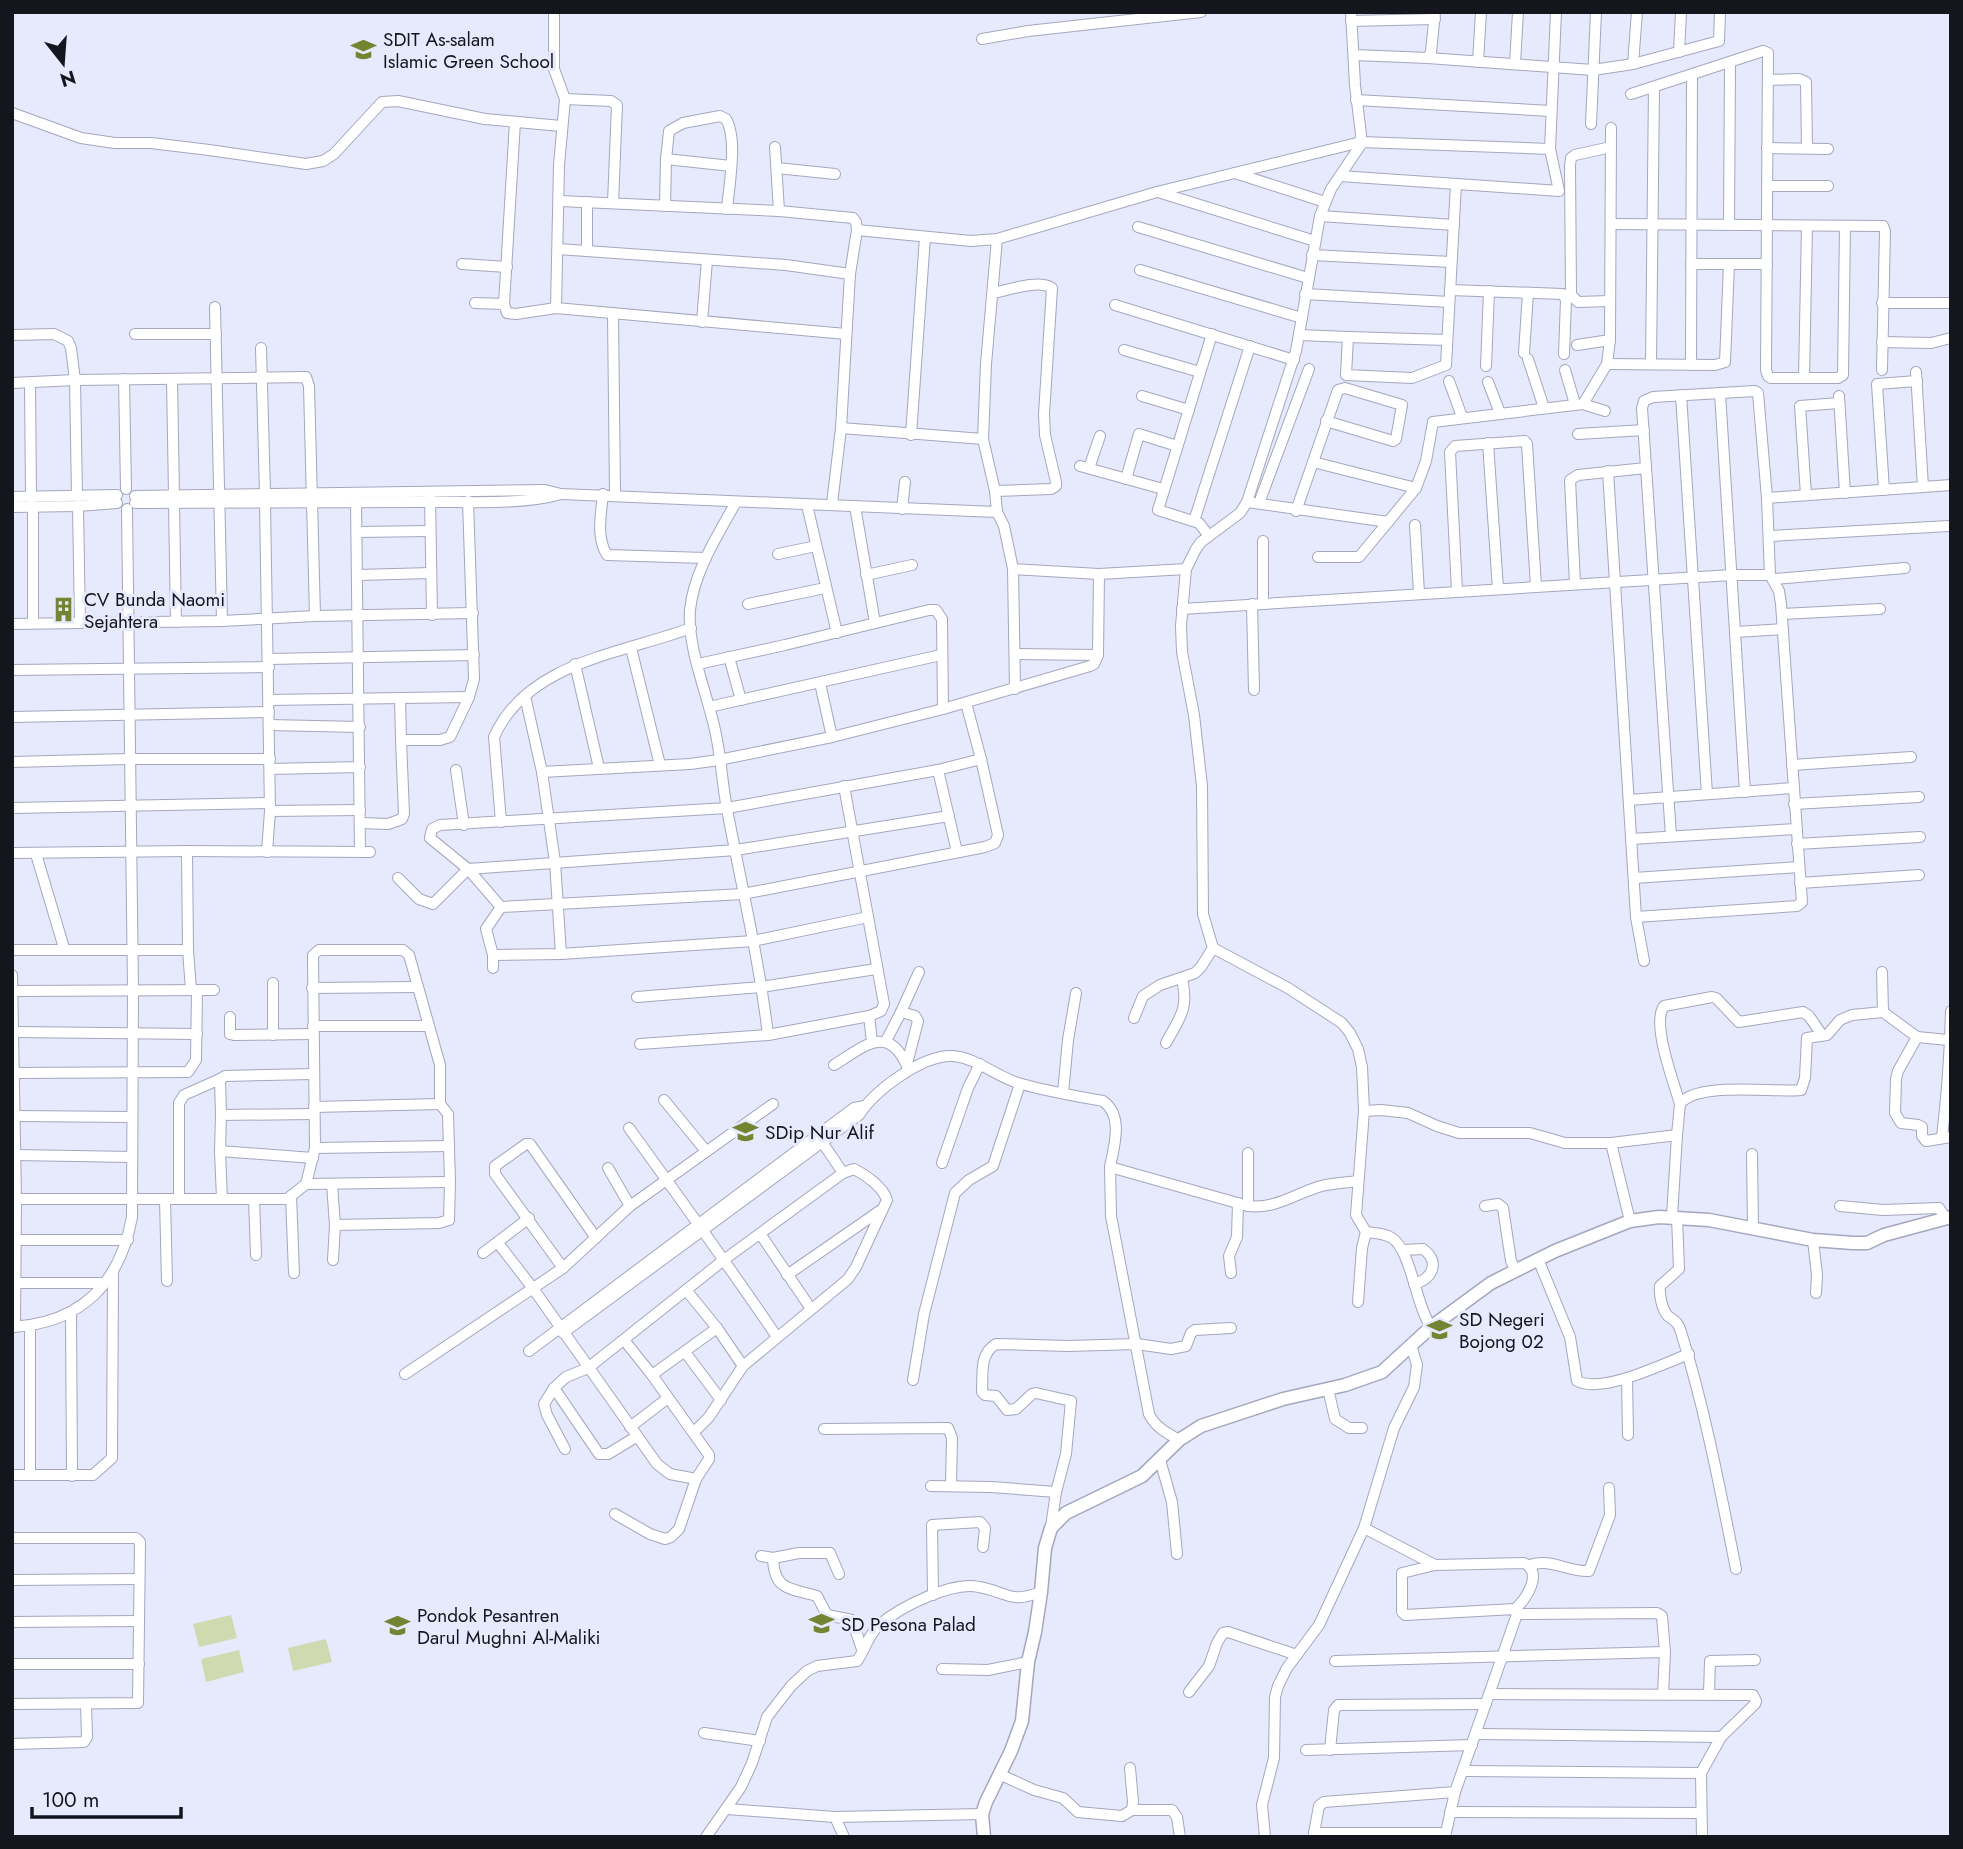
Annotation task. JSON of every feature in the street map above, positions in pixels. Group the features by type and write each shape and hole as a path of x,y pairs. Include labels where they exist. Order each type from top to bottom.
{"street":[{"path":"554,12 554,69 565,99 561,125 556,308"},
{"path":"982,39 1028,31 1201,12"},
{"path":"1478,62 1481,12"},
{"path":"1516,64 1518,12"},
{"path":"1340,176 1559,191 1550,149 1556,12"},
{"path":"1591,124 1596,12"},
{"path":"1633,64 1637,12"},
{"path":"1679,52 1681,12"},
{"path":"1354,55 1593,70 1633,64 1719,41 1720,12"},
{"path":"1358,1302 1362,1248 1366,1232 1356,1215 1364,1111 1362,1067 1358,1049 1342,1023 1288,988 1213,948 1203,914 1202,786 1194,715 1182,652 1182,609 1186,569 1196,549 1240,513 1247,502 1285,380 1294,360 1320,216 1325,202 1361,142 1351,17 1435,16 1428,58"},
{"path":"1631,94 1763,51 1768,52 1768,376 1771,378 1839,378 1843,375 1845,226"},
{"path":"1729,225 1730,63"},
{"path":"1690,365 1692,75"},
{"path":"1768,80 1799,79 1806,82 1807,148"},
{"path":"1651,364 1654,87"},
{"path":"565,99 611,101 617,105 613,203"},
{"path":"1356,100 1551,111"},
{"path":"12,113 81,138 115,143 151,143 306,164 323,161 334,154 382,102 398,101 485,119 561,125"},
{"path":"665,206 667,137 673,128 720,116 726,119 730,131 731,166 727,209"},
{"path":"515,122 505,304 505,310 510,314 556,308 846,334"},
{"path":"1579,404 1607,364 1610,340 1611,128"},
{"path":"857,230 971,241 997,239 1157,192 1361,142 1550,149"},
{"path":"775,147 779,211"},
{"path":"1610,301 1578,302 1572,295 1570,165 1575,155 1611,147"},
{"path":"1767,148 1828,149"},
{"path":"666,159 731,166"},
{"path":"777,168 835,174"},
{"path":"1234,173 1325,202"},
{"path":"1348,337 1346,375 1412,378 1446,365 1456,184"},
{"path":"1767,186 1828,186"},
{"path":"1157,192 1315,241"},
{"path":"560,201 779,211 849,216 856,222 850,274 841,428 832,504"},
{"path":"587,202 587,250"},
{"path":"1320,216 1454,225"},
{"path":"1611,224 1880,226 1884,229 1882,370"},
{"path":"1804,378 1807,226"},
{"path":"1138,227 1308,278"},
{"path":"911,435 925,237"},
{"path":"997,239 982,439 995,491 997,512 1004,526 1013,569 1015,689"},
{"path":"558,249 786,265 850,274"},
{"path":"1312,255 1451,262"},
{"path":"702,322 706,260"},
{"path":"461,264 508,267"},
{"path":"1691,264 1767,264"},
{"path":"1607,364 1721,364 1727,359 1729,264"},
{"path":"1140,270 1302,318"},
{"path":"993,293 1045,284 1052,288 1044,414 1045,435 1056,482 1056,486 1051,489 995,491"},
{"path":"1450,290 1563,294 1566,300 1564,354"},
{"path":"1486,366 1489,291"},
{"path":"1528,293 1526,356 1544,408"},
{"path":"1305,294 1449,302"},
{"path":"475,303 505,304"},
{"path":"1882,303 1951,303"},
{"path":"1115,305 1294,360"},
{"path":"215,307 222,621"},
{"path":"613,314 615,494"},
{"path":"135,334 216,334"},
{"path":"1209,536 1199,523 1158,510 1212,334"},
{"path":"12,335 61,336 68,341 74,356 80,623"},
{"path":"1299,335 1447,340"},
{"path":"1882,342 1931,342 1951,338"},
{"path":"1577,345 1610,340"},
{"path":"1194,521 1250,346"},
{"path":"261,348 270,725 267,852"},
{"path":"1124,350 1200,372"},
{"path":"1259,503 1309,369"},
{"path":"1565,370 1579,404"},
{"path":"1587,374 1600,376"},
{"path":"12,383 302,376 307,379 315,616"},
{"path":"1884,490 1877,384 1916,377 1923,487"},
{"path":"12,975 16,1155 14,1327 54,1320 93,1298 113,1274 128,1240 132,1217 131,806 124,379"},
{"path":"172,379 176,622"},
{"path":"1448,381 1462,417"},
{"path":"1488,382 1500,413"},
{"path":"30,383 33,623"},
{"path":"1296,511 1326,421 1340,388 1402,405 1393,441 1326,421"},
{"path":"1636,917 1797,906 1802,902 1782,614 1779,591 1772,577 1758,393 1755,391 1653,397 1644,401 1642,408 1671,836"},
{"path":"1720,393 1745,792"},
{"path":"1681,395 1707,794"},
{"path":"1142,396 1189,410"},
{"path":"1806,495 1800,406 1839,399 1845,493"},
{"path":"1318,557 1359,557 1416,488 1426,461 1433,422 1579,404 1605,411"},
{"path":"841,428 982,439"},
{"path":"1578,434 1644,430"},
{"path":"1126,479 1139,434 1177,446"},
{"path":"1100,436 1085,467 1163,489"},
{"path":"1457,591 1450,452 1455,446 1488,443 1525,441 1527,444 1536,586"},
{"path":"1488,443 1498,589"},
{"path":"1313,462 1416,488"},
{"path":"1575,584 1570,480 1578,475 1646,468"},
{"path":"1608,471 1636,917 1644,961"},
{"path":"902,509 905,482"},
{"path":"1767,498 1951,485"},
{"path":"12,507 32,502 126,499 430,497 545,490 561,494 615,494 736,502 997,512"},
{"path":"430,497 468,501 544,499 561,494"},
{"path":"603,494 600,528 603,549 607,555 706,558"},
{"path":"12,497 32,502"},
{"path":"430,497 432,614"},
{"path":"12,853 365,852 360,823 356,498"},
{"path":"401,740 440,740 450,737 474,680 468,501"},
{"path":"736,502 706,558 693,593 690,614 753,941 768,1035"},
{"path":"1247,502 1388,522"},
{"path":"807,505 836,633"},
{"path":"855,506 875,623"},
{"path":"1415,525 1419,593"},
{"path":"1769,536 1949,526"},
{"path":"357,532 430,531"},
{"path":"1262,541 1263,604"},
{"path":"778,554 816,546"},
{"path":"866,575 912,565"},
{"path":"1182,609 1654,579 1732,575 1772,577 1905,568"},
{"path":"1013,569 1099,574 1186,569"},
{"path":"358,575 431,573"},
{"path":"542,772 719,760 832,737 943,709 1090,666 1098,655 1099,574"},
{"path":"748,604 825,588"},
{"path":"1252,604 1254,690"},
{"path":"1782,614 1880,609"},
{"path":"698,664 936,610 942,619 943,709"},
{"path":"12,624 473,613"},
{"path":"502,822 494,737 499,725 525,696 575,664 691,628"},
{"path":"1735,632 1783,629"},
{"path":"631,648 660,765"},
{"path":"1015,653 1098,655"},
{"path":"709,707 941,655"},
{"path":"12,670 128,669 359,657 474,656"},
{"path":"729,657 741,701"},
{"path":"575,664 599,768"},
{"path":"820,683 832,737"},
{"path":"525,696 542,772 555,862 561,954"},
{"path":"12,717 129,714 358,699 469,697"},
{"path":"360,823 388,824 401,819 404,814 400,698"},
{"path":"502,907 743,894 995,843 998,835 966,703"},
{"path":"270,725 360,727"},
{"path":"1792,765 1911,757"},
{"path":"12,762 129,759 360,767"},
{"path":"502,907 468,869 430,838 432,829 440,825 727,808 938,770 981,759"},
{"path":"456,770 464,825"},
{"path":"938,770 957,852"},
{"path":"640,1044 768,1035 878,1014 884,1004 844,786"},
{"path":"1629,800 1793,789"},
{"path":"1794,804 1919,797"},
{"path":"12,808 131,806 360,810"},
{"path":"398,878 419,899 433,904 468,869 736,850 949,816"},
{"path":"1631,839 1796,829"},
{"path":"1797,844 1920,837"},
{"path":"13,1073 188,1072 197,1060 197,1034 188,950 187,851"},
{"path":"36,854 64,948"},
{"path":"1634,878 1799,867"},
{"path":"1800,883 1919,875"},
{"path":"493,968 493,955 486,929 502,907"},
{"path":"493,955 561,954 753,941 868,917"},
{"path":"1134,1018 1143,996 1150,990 1182,979 1201,967 1213,948"},
{"path":"12,950 188,950"},
{"path":"14,1199 287,1199 306,1184 314,1153 313,955 319,950 403,950 409,956 440,1065 440,1104 448,1114 449,1220 439,1223 335,1225"},
{"path":"637,997 761,987 876,969"},
{"path":"886,1041 919,972"},
{"path":"1882,972 1883,1012"},
{"path":"1166,1043 1184,1013 1185,994 1182,979"},
{"path":"273,983 273,1035"},
{"path":"312,988 418,987"},
{"path":"13,991 214,990"},
{"path":"1063,1093 1076,993"},
{"path":"1736,1569 1689,1354 1678,1322 1666,1312 1659,1288 1679,1269 1674,1217 1680,1104 1663,1043 1660,1018 1664,1006 1712,997 1739,1022 1803,1012 1822,1035"},
{"path":"1917,1037 1898,1071 1895,1113 1901,1123 1922,1127 1922,1136 1926,1141 1946,1137 1951,1011"},
{"path":"901,1012 915,1016 918,1021 908,1067"},
{"path":"1680,1104 1687,1096 1701,1093 1801,1090 1806,1069 1806,1040 1812,1035 1831,1033 1835,1023 1858,1014 1883,1012 1917,1037 1948,1040"},
{"path":"869,1016 872,1042"},
{"path":"230,1017 229,1034 273,1035 313,1030 429,1026"},
{"path":"14,1032 197,1034"},
{"path":"834,1065 872,1042 886,1041 898,1049 908,1067"},
{"path":"529,1351 701,1229 820,1139 859,1115 865,1106 908,1067 952,1056 980,1064 1020,1084 1103,1101 1109,1106 1116,1128 1110,1167 1111,1216 1149,1413 1160,1428 1179,1440"},
{"path":"942,1163 968,1088 980,1064"},
{"path":"179,1199 178,1103 184,1096 225,1076 313,1074"},
{"path":"220,1079 222,1199"},
{"path":"913,1380 924,1314 955,1193 969,1180 993,1166 1020,1084"},
{"path":"664,1100 706,1151"},
{"path":"221,1115 440,1104"},
{"path":"405,1374 563,1268 630,1206 773,1104"},
{"path":"1364,1111 1408,1113 1437,1126 1465,1133 1530,1133 1566,1143 1611,1143 1677,1135"},
{"path":"15,1116 132,1117"},
{"path":"629,1128 725,1259 776,1337"},
{"path":"820,1139 844,1173"},
{"path":"563,1268 494,1172 495,1166 528,1143 596,1238"},
{"path":"1611,1143 1630,1221"},
{"path":"220,1151 314,1153 449,1146"},
{"path":"1231,1273 1229,1256 1237,1237 1248,1153"},
{"path":"1752,1154 1753,1228"},
{"path":"16,1155 132,1157"},
{"path":"1110,1167 1262,1208 1319,1187 1358,1181"},
{"path":"608,1168 630,1206"},
{"path":"565,1448 544,1404 554,1388 566,1377 587,1368 725,1259 844,1173 854,1169 859,1172 885,1193 887,1200 848,1279 830,1297 811,1309 743,1366 709,1417 694,1432"},
{"path":"306,1184 450,1182"},
{"path":"332,1184 335,1225 333,1260"},
{"path":"291,1196 294,1273"},
{"path":"165,1199 167,1281"},
{"path":"254,1199 256,1255"},
{"path":"1485,1206 1498,1204 1503,1208 1511,1261 1515,1269"},
{"path":"1051,1528 1066,1513 1135,1480 1179,1440 1201,1426 1283,1399 1364,1380 1382,1372 1431,1327 1482,1289 1515,1269 1630,1221 1674,1217 1813,1240 1867,1243 1884,1235 1945,1218 1939,1208 1895,1210 1840,1206"},
{"path":"787,1275 884,1207"},
{"path":"483,1253 529,1218"},
{"path":"1366,1232 1385,1234 1395,1239 1403,1250 1426,1321 1431,1327"},
{"path":"761,1235 811,1309"},
{"path":"16,1240 128,1240"},
{"path":"1813,1240 1816,1293"},
{"path":"498,1243 657,1464 670,1474 696,1479"},
{"path":"1403,1250 1423,1249 1432,1259 1433,1266 1429,1276 1414,1284"},
{"path":"1538,1259 1570,1337 1577,1381 1596,1385 1627,1378 1689,1354"},
{"path":"12,1475 93,1475 113,1458 113,1274"},
{"path":"15,1283 105,1283"},
{"path":"686,1290 718,1328 743,1366"},
{"path":"71,1312 72,1476"},
{"path":"30,1326 30,1475"},
{"path":"652,1375 718,1328"},
{"path":"984,1837 982,1814 1022,1721 1045,1548 1066,1454 1070,1401 1045,1394 1032,1394 1016,1409 1007,1410 996,1396 982,1392 984,1357 996,1344 1137,1344 1171,1349 1187,1345 1193,1331 1231,1328"},
{"path":"615,1514 650,1534 668,1539 675,1535 696,1479 709,1455 624,1340"},
{"path":"1265,1837 1262,1805 1274,1758 1275,1697 1278,1686 1319,1625 1364,1528 1394,1428 1414,1387 1417,1365 1411,1345"},
{"path":"685,1352 721,1400"},
{"path":"1627,1378 1628,1435"},
{"path":"554,1388 599,1454 613,1452 636,1437"},
{"path":"1328,1389 1335,1419 1349,1428 1362,1428"},
{"path":"630,1427 668,1398"},
{"path":"824,1429 948,1428 952,1438 951,1485"},
{"path":"1160,1460 1172,1502 1177,1554"},
{"path":"931,1486 1056,1492"},
{"path":"1609,1488 1611,1515 1589,1571 1540,1562 1530,1565 1517,1562 1435,1565 1402,1573 1403,1614 1657,1613 1662,1616 1665,1652 1663,1694"},
{"path":"933,1595 932,1525 980,1522 985,1528 983,1547"},
{"path":"1364,1528 1435,1565"},
{"path":"12,1538 138,1538 139,1579 137,1704 12,1704"},
{"path":"761,1556 773,1558 827,1552 833,1555 839,1574"},
{"path":"773,1558 779,1583 817,1596 827,1615 850,1619 862,1649"},
{"path":"1455,1792 1324,1802 1319,1806 1314,1835 1445,1835 1455,1792 1516,1612 1527,1599 1533,1571 1530,1565"},
{"path":"12,1580 139,1579"},
{"path":"706,1837 741,1787 767,1717 799,1677 817,1666 857,1661 878,1625 950,1588 979,1587 1009,1597 1023,1598 1041,1591"},
{"path":"12,1622 139,1621"},
{"path":"1189,1692 1209,1666 1223,1633 1228,1632 1297,1655"},
{"path":"1335,1661 1665,1652"},
{"path":"1709,1694 1710,1661 1755,1660"},
{"path":"942,1669 988,1670 1028,1662"},
{"path":"12,1664 139,1664"},
{"path":"1330,1750 1334,1710 1338,1705 1663,1694 1753,1695 1756,1701 1721,1738 1710,1753 1701,1773 1702,1837"},
{"path":"12,1744 84,1742 87,1737 86,1704"},
{"path":"704,1732 760,1741"},
{"path":"1306,1750 1474,1740 1721,1738"},
{"path":"1130,1768 1132,1810"},
{"path":"1464,1771 1701,1773"},
{"path":"999,1774 1034,1790 1063,1798 1078,1811 1122,1816 1132,1810 1172,1810 1177,1816 1180,1837"},
{"path":"727,1809 835,1817 982,1814"},
{"path":"1450,1812 1701,1813"},
{"path":"835,1817 844,1837"}],"green space":[{"path":"231,1615 237,1638 199,1647 193,1624"},
{"path":"326,1639 332,1662 293,1671 288,1648"},
{"path":"239,1650 244,1672 206,1682 201,1659"}],"place":[{"name":"SDIT As-salam Islamic Green School","path":"363,50"},
{"name":"CV Bunda Naomi Sejahtera","path":"64,610"},
{"name":"SDip Nur Alif","path":"745,1132"},
{"name":"SD Negeri Bojong 02","path":"1439,1330"},
{"name":"SD Pesona Palad","path":"821,1624"},
{"name":"Pondok Pesantren Darul Mughni Al-Maliki","path":"397,1626"}]}
